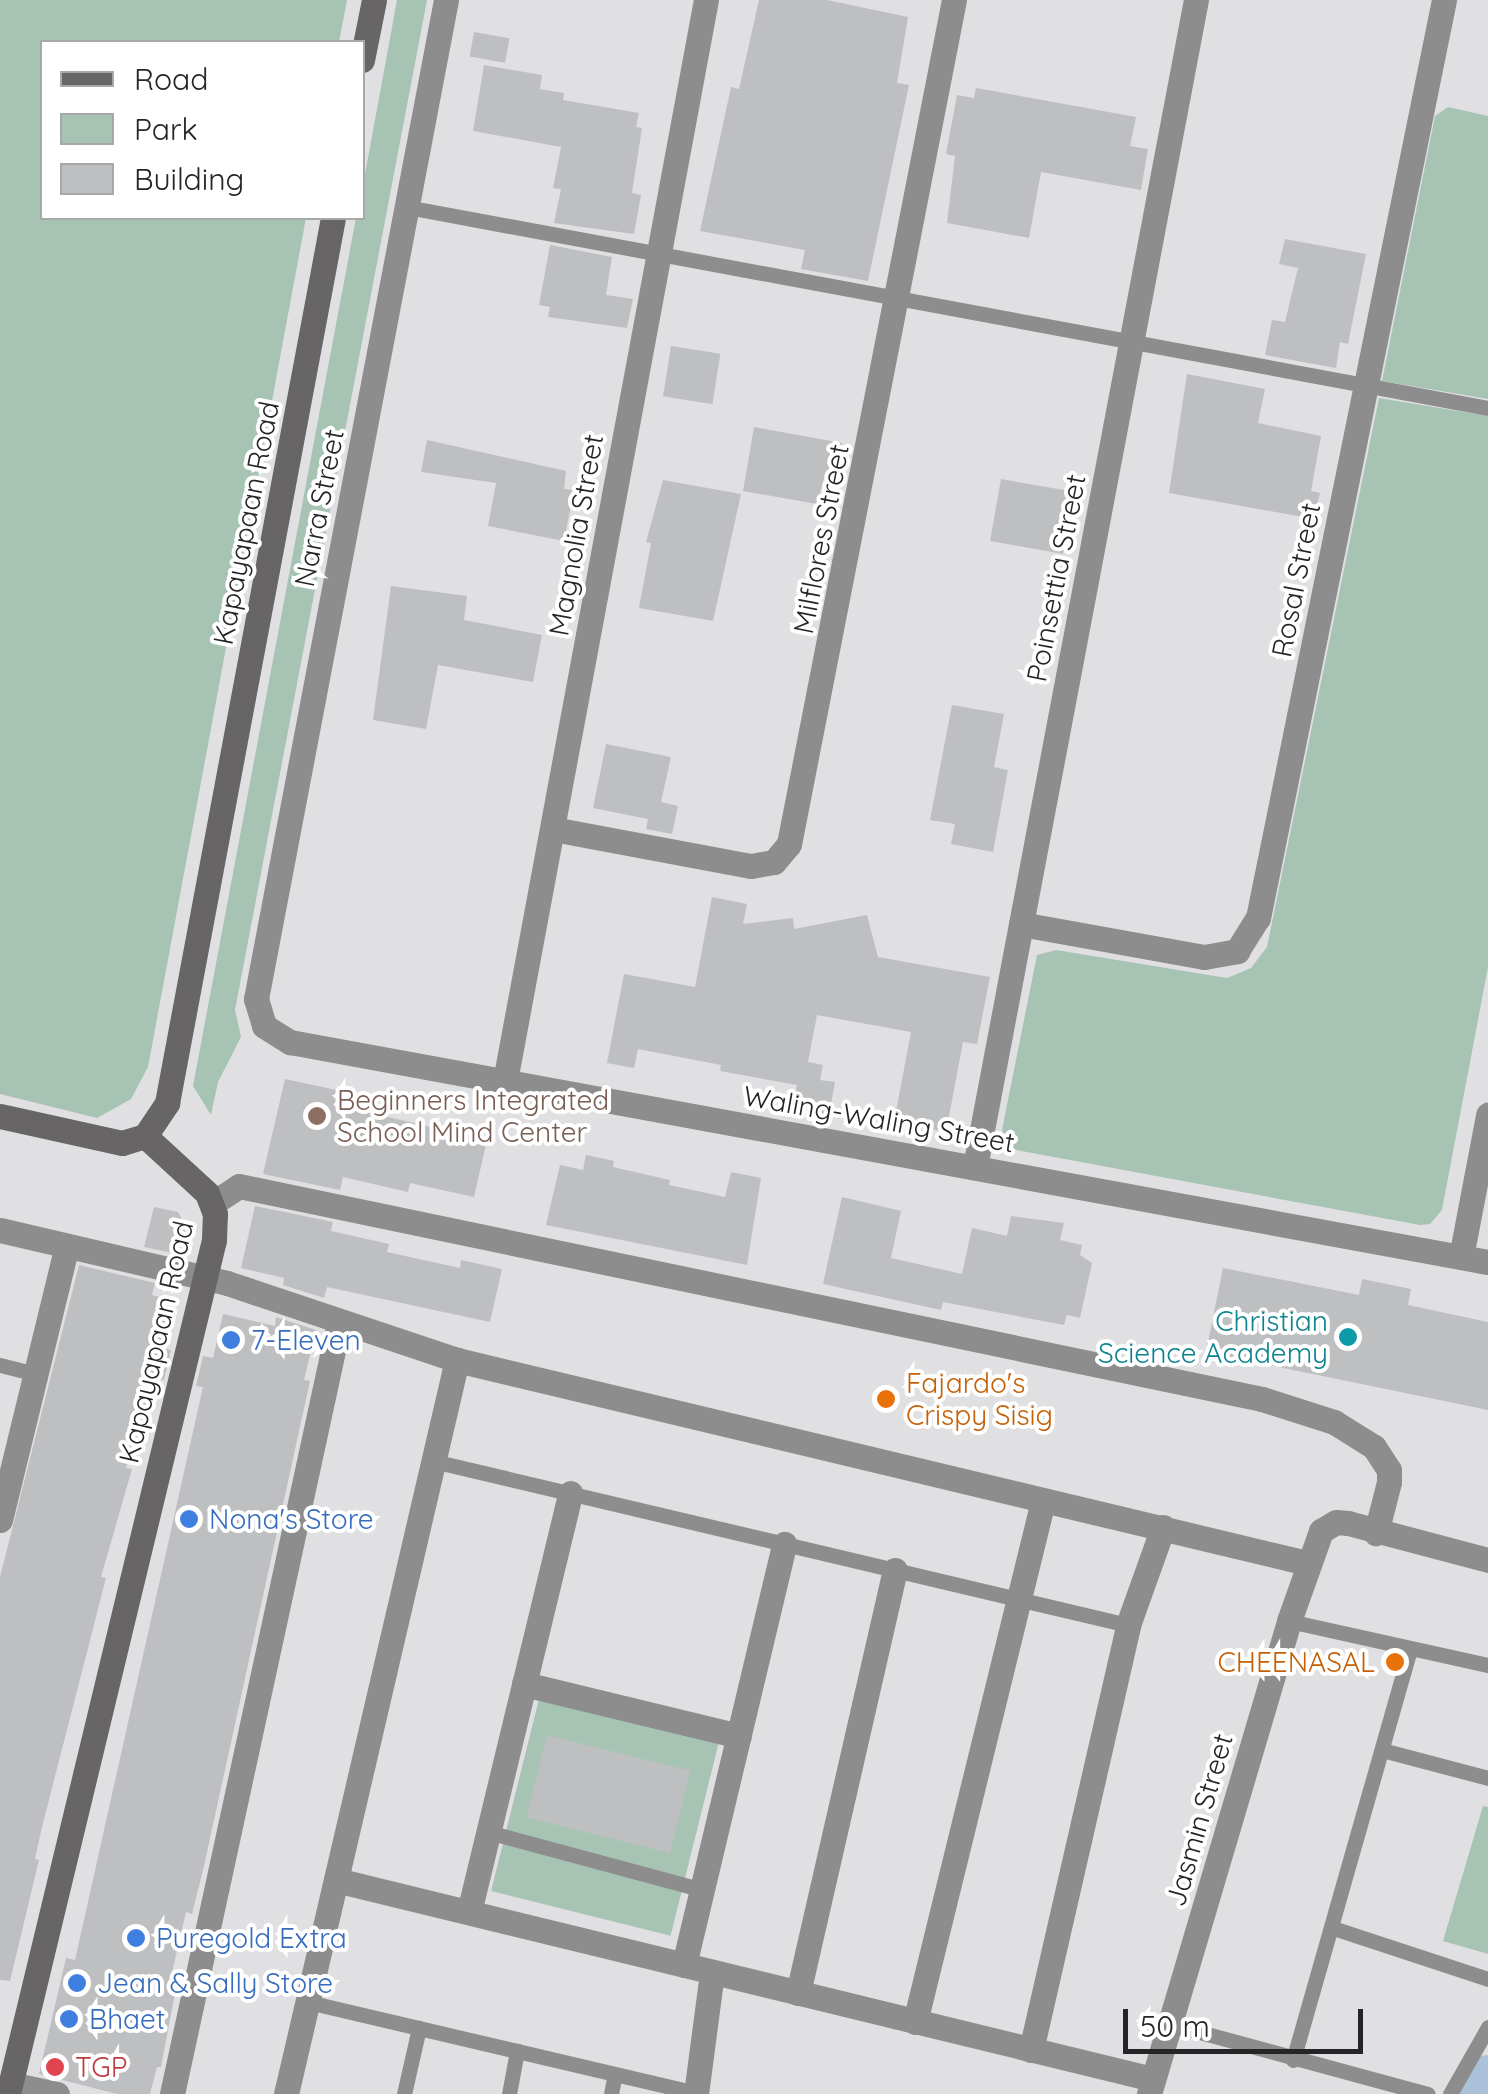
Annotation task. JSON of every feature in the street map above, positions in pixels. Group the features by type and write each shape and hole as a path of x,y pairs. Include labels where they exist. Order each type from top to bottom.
{"street":[{"path":"365,45 374,0"},
{"name":"Narra Street","path":"264,1026 256,1000 446,0"},
{"name":"Magnolia Street","path":"505,1081 706,0"},
{"name":"Milflores Street","path":"553,829 751,866 764,866 782,855 798,814 954,0"},
{"name":"Poinsettia Street","path":"975,1167 1196,0"},
{"name":"Rosal Street","path":"1022,924 1204,957 1237,951 1249,938 1258,918 1444,0"},
{"name":"Kapayapaan Road","path":"9,2089 216,1228 213,1203 201,1184 144,1136 160,1116 172,1084 333,220"},
{"name":"Waling-Waling Street","path":"264,1026 290,1042 1488,1262"},
{"path":"1461,1257 1488,1115"},
{"path":"0,1116 108,1142 144,1136"},
{"path":"213,1203 239,1186 1262,1399 1334,1422 1374,1447 1384,1460 1390,1482 1376,1533 1488,1560"},
{"path":"0,1230 205,1279 457,1360 1307,1563"},
{"path":"0,1520 5,1480 36,1374 66,1246"},
{"path":"172,2094 339,1324"},
{"path":"286,2094 457,1360"},
{"path":"469,1912 570,1493"},
{"path":"915,2022 1043,1501"},
{"name":"Jasmin Street","path":"1151,2087 1307,1563 1321,1531 1336,1522 1376,1533"},
{"path":"1031,2050 1128,1625 1162,1528"},
{"path":"684,1965 784,1544"},
{"path":"798,1993 895,1570"},
{"path":"524,1684 738,1736"},
{"path":"336,1880 1031,2050 1151,2087"},
{"path":"696,2093 712,1972"},
{"path":"9,2089 57,2094"}],"lane":[{"path":"406,206 897,301 1488,408"},
{"path":"0,1365 36,1374"},
{"path":"433,1461 1128,1625"},
{"path":"1289,1621 1488,1664"},
{"path":"1292,2060 1333,1928 1410,1648"},
{"path":"1382,1750 1488,1778"},
{"path":"488,1832 703,1890"},
{"path":"1333,1928 1488,1979"},
{"path":"308,2002 696,2093"},
{"path":"1170,2024 1428,2094"},
{"path":"404,2094 419,2028"},
{"path":"1450,2094 1488,2028"},
{"path":"509,2094 517,2051"},
{"path":"611,2094 615,2074"}],"green space":[{"path":"0,0 347,0 339,40 40,40 40,220 306,220 148,1067 131,1099 97,1118 0,1094"},
{"path":"397,0 427,0 235,1010 241,1037 218,1082 211,1115 193,1086 356,220 365,220 365,174"},
{"path":"1448,107 1488,116 1488,399 1382,381 1435,116"},
{"path":"1379,398 1488,416 1488,967 1442,1210 1430,1224 1420,1225 1016,1150 1008,1146 1002,1130 1037,955 1056,950 1227,978 1251,968 1267,947"},
{"path":"539,1699 719,1744 671,1936 491,1891"},
{"path":"1483,1806 1488,1807 1488,1954 1443,1941"}],"building":[{"path":"759,0 827,0 908,17 897,83 909,85 868,281 801,269 805,250 700,231 731,87 739,89"},
{"path":"474,32 509,38 505,63 470,57"},
{"path":"484,65 542,75 540,89 564,93 563,100 639,113 636,127 642,128 632,193 641,195 634,234 554,223 561,189 553,188 561,147 473,131"},
{"path":"976,88 1136,117 1130,146 1148,149 1141,190 1041,172 1029,238 947,223 955,156 946,154 957,95 974,98"},
{"path":"1285,239 1366,254 1348,344 1340,342 1336,368 1265,355 1272,320 1285,322 1298,268 1279,264"},
{"path":"550,245 612,257 606,295 633,299 627,328 548,317 550,307 539,305"},
{"path":"671,346 720,354 712,404 663,396"},
{"path":"1187,374 1265,389 1258,423 1321,436 1311,491 1320,493 1314,519 1169,493"},
{"path":"754,427 842,443 835,481 824,478 817,504 743,491"},
{"path":"427,440 566,471 564,489 574,490 564,541 488,526 496,483 421,472"},
{"path":"1001,479 1074,492 1063,554 990,541"},
{"path":"663,480 741,494 713,621 639,608 651,543 646,542"},
{"path":"391,586 467,596 464,620 542,635 533,682 438,665 426,729 373,720"},
{"path":"952,705 1004,714 994,767 1008,770 993,852 951,844 955,824 930,820"},
{"path":"606,744 671,757 661,802 678,806 672,834 646,829 648,819 593,808"},
{"path":"712,897 747,904 743,924 793,918 794,929 867,915 878,957 990,977 977,1044 963,1042 946,1132 894,1122 911,1032 817,1015 808,1062 823,1065 820,1080 835,1082 829,1115 792,1108 797,1085 720,1071 721,1065 638,1049 634,1068 607,1063 624,974 695,987"},
{"path":"285,1079 355,1094 358,1110 487,1140 474,1197 410,1183 408,1192 343,1177 340,1190 263,1174"},
{"path":"586,1155 614,1161 613,1167 670,1180 669,1185 725,1197 731,1172 761,1178 747,1265 546,1225 560,1165 583,1170"},
{"path":"842,1197 901,1211 891,1258 962,1274 972,1228 1007,1236 1011,1216 1064,1223 1060,1240 1082,1245 1080,1255 1092,1263 1080,1318 1067,1315 1064,1325 943,1302 941,1310 823,1284"},
{"path":"255,1206 333,1222 331,1231 389,1244 387,1252 460,1268 461,1260 502,1269 490,1322 327,1287 324,1298 283,1285 284,1278 241,1268"},
{"path":"154,1207 178,1212 186,1228 181,1245 168,1252 144,1247"},
{"path":"79,1265 155,1283 152,1295 171,1300 159,1348 171,1350 164,1380 153,1378 145,1407 141,1406 126,1468 132,1469 101,1577 106,1578 42,1827 35,1859 39,1860 10,1981 0,1980 0,1577"},
{"name":"Christian Science Academy","path":"1223,1268 1359,1295 1362,1279 1411,1289 1408,1305 1488,1322 1488,1410 1206,1352"},
{"path":"223,1314 275,1326 276,1317 316,1330 304,1380 310,1381 204,1866 192,1914 186,1912 170,1981 177,1983 161,2067 157,2067 150,2094 117,2094 39,2074 66,1958 75,1960 203,1387 196,1386 203,1356 213,1358"},
{"path":"547,1735 691,1771 670,1853 526,1817"}],"waterway":[{"path":"1483,2094 1488,2084"}],"place":[{"name":"Beginners Integrated School Mind Center","path":"317,1116"},
{"name":"Christian Science Academy","path":"1348,1337"},
{"name":"7-Eleven","path":"231,1340"},
{"name":"Fajardo's Crispy Sisig","path":"886,1399"},
{"name":"Nona's Store","path":"189,1519"},
{"name":"CHEENASAL","path":"1395,1662"},
{"name":"Puregold Extra","path":"136,1938"},
{"name":"Jean & Sally Store","path":"77,1983"},
{"name":"Bhaet","path":"69,2019"},
{"name":"TGP","path":"55,2067"}]}
